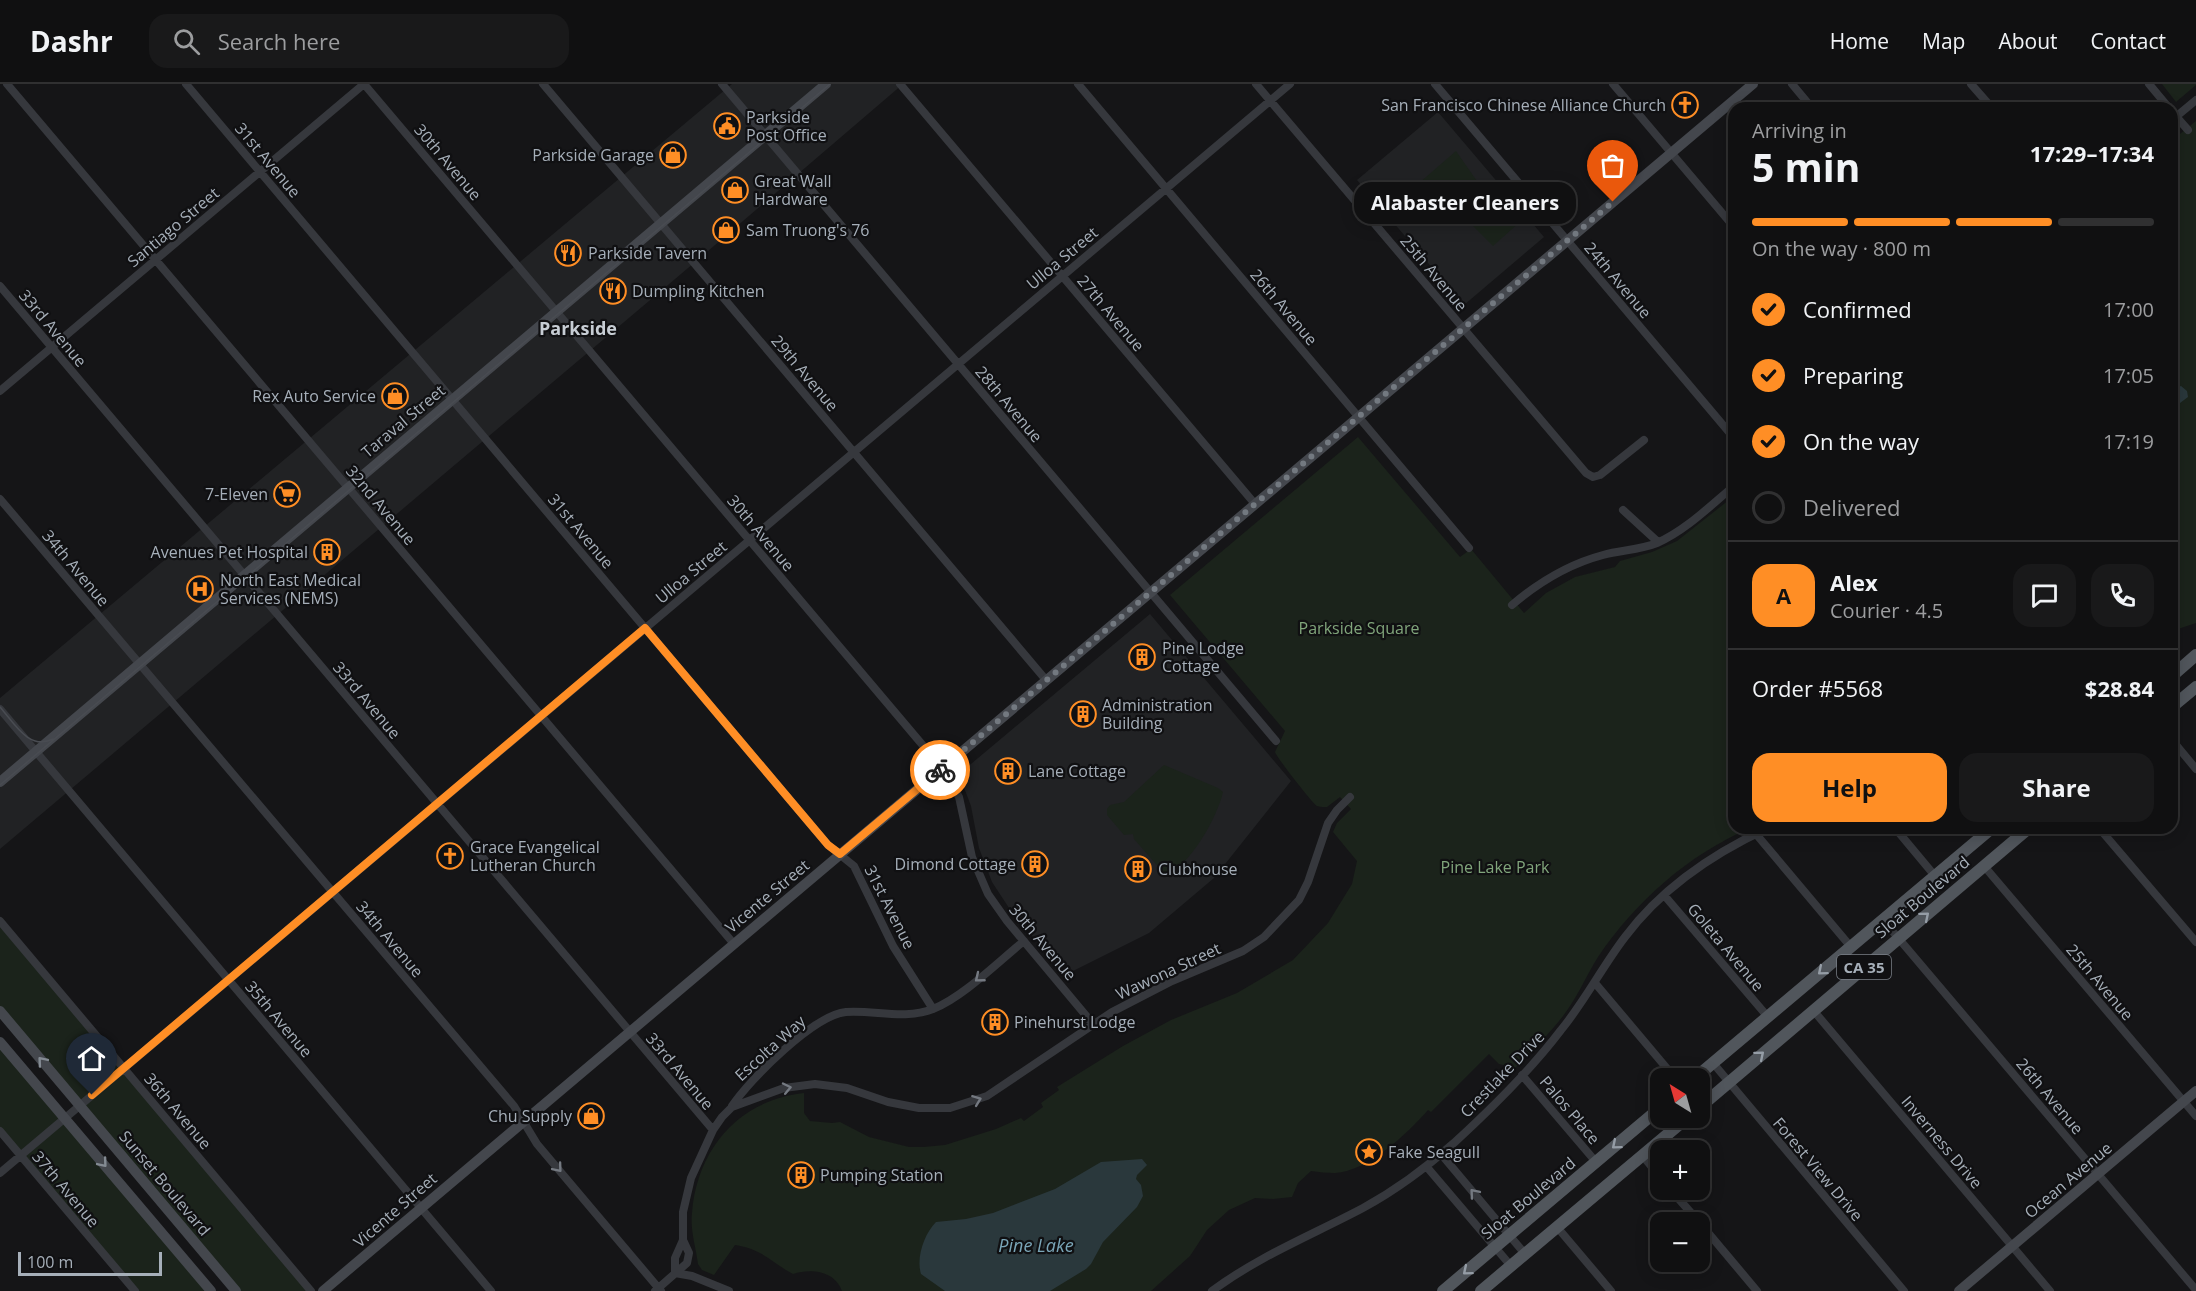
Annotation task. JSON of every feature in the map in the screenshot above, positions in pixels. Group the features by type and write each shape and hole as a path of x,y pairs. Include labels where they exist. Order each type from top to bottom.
{"main road":[{"path":"2178,671 2196,655"},
{"path":"2178,702 2196,687"},
{"name":"Sloat Boulevard","path":"1707,1068 1985,834"},
{"name":"Sloat Boulevard","path":"1710,1098 2022,834"},
{"name":"Sloat Boulevard","path":"1443,1291 1650,1116"},
{"path":"1481,1291 1675,1128"}],"street":[{"name":"32nd Avenue","path":"7,84 734,944"},
{"name":"31st Avenue","path":"186,84 828,845 854,866 893,946 933,1009"},
{"name":"Santiago Street","path":"0,391 364,84"},
{"name":"30th Avenue","path":"364,84 942,768 959,797 969,847 984,885 1000,912 1094,1024"},
{"name":"29th Avenue","path":"543,84 1046,680"},
{"name":"28th Avenue","path":"722,84 1276,741"},
{"name":"Taraval Street","path":"0,782 826,84"},
{"name":"27th Avenue","path":"900,84 1255,504"},
{"name":"26th Avenue","path":"1078,84 1469,548"},
{"name":"25th Avenue","path":"1256,84 1583,470 1593,477 1603,473 1644,440"},
{"name":"Ulloa Street","path":"0,1173 1290,84"},
{"name":"24th Avenue","path":"1435,84 1728,431"},
{"path":"1613,84 1728,220"},
{"name":"Vicente Street","path":"1732,102 1753,84"},
{"path":"1792,84 1807,102"},
{"path":"1971,84 1987,102"},
{"path":"2149,84 2164,102"},
{"path":"2178,113 2196,100"},
{"name":"Vicente Street","path":"323,1291 1728,105"},
{"path":"2178,121 2187,130"},
{"name":"33rd Avenue","path":"0,286 713,1130"},
{"path":"1512,605 1541,582 1577,563 1658,542 1687,525 1728,491"},
{"name":"34th Avenue","path":"0,499 514,1106 537,1144 658,1290"},
{"path":"1623,510 1658,542"},
{"name":"35th Avenue","path":"0,709 492,1291"},
{"path":"2178,747 2196,769"},
{"name":"Wawona Street","path":"732,1107 784,1088 815,1084 848,1088 909,1107 939,1109 960,1106 996,1091 1119,1008 1155,989 1243,951 1264,937 1292,908 1304,891 1328,823 1350,797"},
{"path":"1756,834 1851,946"},
{"name":"Crestlake Drive","path":"1212,1291 1256,1262 1377,1200 1441,1154 1522,1075 1561,1031 1626,935 1664,895 1708,861 1756,834"},
{"path":"1900,834 1935,876"},
{"path":"2104,834 2196,942"},
{"name":"25th Avenue","path":"1984,866 2196,1116"},
{"name":"Goleta Avenue","path":"1664,895 1768,1017"},
{"name":"26th Avenue","path":"1883,920 2196,1290"},
{"name":"36th Avenue","path":"0,921 311,1291"},
{"name":"Escolta Way","path":"732,1107 746,1086 758,1074 814,1026 828,1017 845,1012 903,1015 933,1009 960,993 1024,941"},
{"path":"1595,983 1667,1068"},
{"name":"Sunset Boulevard","path":"0,1011 236,1291"},
{"name":"Inverness Drive","path":"1813,1011 2050,1291"},
{"path":"0,1041 211,1291"},
{"name":"Forest View Drive","path":"1713,1063 1904,1291"},
{"name":"Palos Place","path":"1522,1075 1596,1162"},
{"name":"Ocean Avenue","path":"1959,1291 2196,1091"},
{"path":"675,1273 675,1258 683,1240 683,1212 687,1191 700,1154 713,1130 732,1107"},
{"name":"37th Avenue","path":"0,1131 135,1291"},
{"path":"1441,1154 1525,1254"},
{"path":"1642,1155 1650,1165"},
{"path":"1426,1166 1511,1266"},
{"path":"1679,1200 1690,1212"},
{"path":"1557,1227 1611,1291"},
{"path":"1710,1236 1757,1291"},
{"path":"658,1290 688,1260 689,1253 683,1240"},
{"path":"675,1273 692,1276 729,1291"}],"shaded area":[{"path":"732,84 903,84 0,849 0,698"},
{"path":"1438,112 1544,237 1464,305 1357,180"},
{"path":"1150,614 1291,781 1214,878 1149,933 1065,975 1011,911 992,882 979,848 971,806 960,777 965,769"}],"green space":[{"path":"2162,84 2196,84 2196,85 2176,102"},
{"path":"2196,121 2196,623 2178,629 2178,136"},
{"path":"1456,151 1479,184 1445,215 1428,201 1418,184"},
{"path":"1498,194 1521,221 1493,246 1468,221"},
{"name":"Pine Lake Park","path":"1358,437 1460,557 1471,549 1524,613 1546,593 1575,577 1615,567 1620,561 1652,552 1677,541 1728,501 1728,834 1737,834 1685,866 1646,899 1613,936 1598,957 1563,1016 1513,1070 1499,1064 1489,1054 1431,1112 1428,1110 1398,1140 1373,1159 1348,1171 1335,1173 1311,1171 1298,1183 1292,1197 1255,1198 1229,1210 1207,1230 1190,1256 1151,1291 842,1291 839,1284 828,1275 815,1271 793,1274 759,1253 735,1245 714,1275 702,1270 698,1264 692,1232 692,1213 702,1168 712,1149 726,1132 741,1117 760,1106 804,1093 804,1113 810,1121 840,1122 869,1137 909,1147 945,1145 996,1129 1021,1118 1024,1121 1043,1107 1041,1103 1059,1090 1057,1087 1123,1046 1171,1020 1237,993 1293,960 1328,923 1352,884 1357,861 1333,832 1337,823 1351,809 1340,797 1327,807 1317,806 1309,798 1275,752 1285,731 1170,595"},
{"path":"1164,765 1223,792 1202,839 1184,861 1166,873 1134,839 1133,834 1124,835 1107,815 1110,805 1124,802"},
{"path":"0,920 311,1291 236,1291 0,1011"},
{"path":"0,1042 211,1291 135,1291 0,1132"}],"water":[{"path":"2181,386 2187,391 2188,397 2178,404 2178,387"},
{"name":"Pine Lake","path":"1142,1159 1147,1165 1136,1179 1141,1185 1143,1196 1137,1207 1103,1242 1086,1269 1050,1291 945,1291 921,1274 922,1247 936,1222 993,1213 1055,1189 1101,1162"}],"tram line":[{"path":"0,785 830,84"},
{"path":"0,707 29,738 44,742 53,739"}],"way so far":[{"path":"940,770 1613,202"}],"place":[{"name":"San Francisco Chinese Alliance Church","path":"1685,105"},
{"name":"Parkside Post Office","path":"727,126"},
{"name":"Parkside Garage","path":"673,155"},
{"name":"Great Wall Hardware","path":"735,190"},
{"name":"Alabaster Cleaners","path":"1613,202"},
{"name":"Sam Truong's 76","path":"726,230"},
{"name":"Parkside Tavern","path":"568,253"},
{"name":"Dumpling Kitchen","path":"613,291"},
{"name":"Rex Auto Service","path":"395,396"},
{"name":"7-Eleven","path":"287,494"},
{"name":"Avenues Pet Hospital","path":"327,552"},
{"name":"North East Medical Services (NEMS)","path":"200,589"},
{"name":"Pine Lodge Cottage","path":"1142,657"},
{"name":"Administration Building","path":"1083,714"},
{"name":"Lane Cottage","path":"1008,771"},
{"name":"Grace Evangelical Lutheran Church","path":"450,856"},
{"name":"Dimond Cottage","path":"1035,864"},
{"name":"Clubhouse","path":"1138,869"},
{"name":"Pinehurst Lodge","path":"995,1022"},
{"name":"Chu Supply","path":"591,1116"},
{"name":"Fake Seagull","path":"1369,1152"},
{"name":"Pumping Station","path":"801,1175"}],"district":[{"name":"Parkside","path":"578,328"}],"route":[{"path":"92,1095 645,628 828,845 840,854 940,770"}],"park label":[{"name":"Parkside Square","path":"1359,628"}]}
